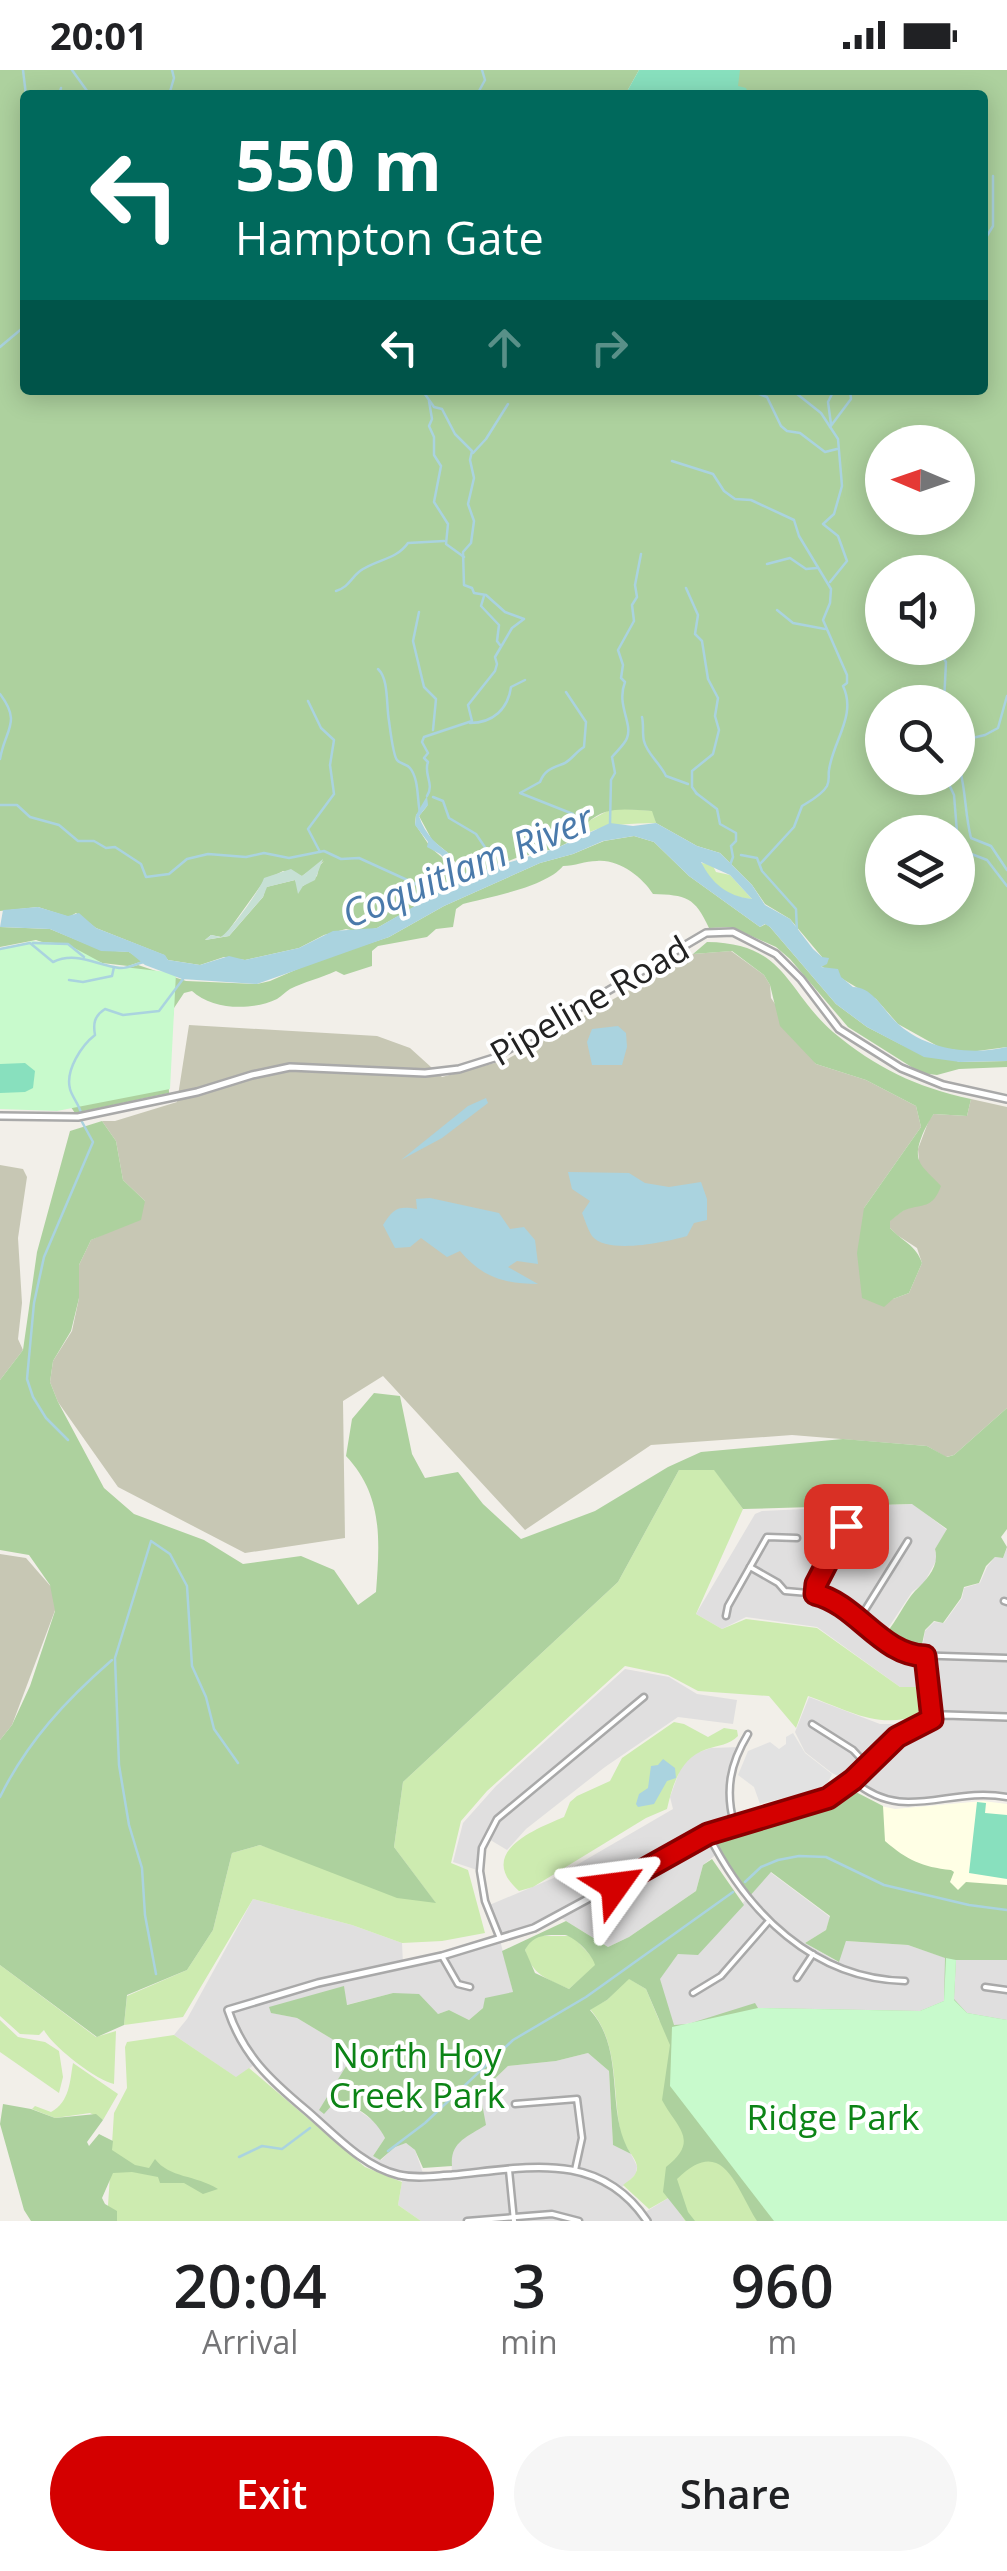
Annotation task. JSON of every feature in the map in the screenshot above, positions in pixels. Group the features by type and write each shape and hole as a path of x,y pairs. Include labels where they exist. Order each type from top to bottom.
{"street":[{"name":"Pipeline Road","path":"0,1116 78,1117 290,1067 425,1073 459,1069 494,1058 706,933 733,932 776,954 840,1029 901,1068 943,1085 1007,1099"},
{"path":"815,1594 816,1584 850,1519"},
{"path":"726,1616 767,1537 797,1538"},
{"path":"859,1619 908,1542"},
{"path":"750,1568 778,1582 785,1591 836,1601 898,1650 922,1656 1007,1658"},
{"path":"922,1656 929,1720"},
{"path":"500,1940 485,1900 480,1870 482,1848 497,1819 644,1697"},
{"path":"647,2221 613,2186 575,2170 552,2167 412,2177 376,2166 262,2072 243,2048 228,2010 318,1984 442,1956 534,1928 708,1834 828,1798 853,1780 897,1737 929,1720 969,1714 1007,1717"},
{"path":"812,1724 853,1750 868,1766"},
{"path":"735,1825 730,1808 730,1774 748,1734"},
{"path":"853,1780 869,1794 894,1802 976,1794 1007,1796"},
{"path":"708,1834 749,1900 768,1922 813,1954 855,1974 905,1981"},
{"path":"693,1993 721,1976 768,1922"},
{"path":"797,1978 813,1954"},
{"path":"442,1956 458,1984 470,1987"},
{"path":"985,1986 1007,1990"},
{"path":"515,2104 577,2099 582,2138 575,2170"},
{"path":"509,2170 514,2219"},
{"path":"467,2221 552,2214 579,2221"}],"shaded area":[{"path":"323,859 315,880 298,894 295,880 267,887 229,936 205,940 226,933 264,878 291,869 302,876"},
{"path":"731,951 764,975 771,998 816,1064 866,1080 916,1106 921,1127 864,1208 893,1299 909,1293 922,1263 917,1248 897,1235 889,1221 904,1210 929,1120 934,1114 967,1116 971,1099 1007,1107 1007,1408 954,1455 946,1457 927,1446 792,1435 651,1445 525,1530 383,1376 343,1401 345,1538 245,1553 118,1487 58,1402 50,1382 53,1361 72,1331 79,1298 79,1265 91,1240 119,1227 145,1201 123,1180 116,1141 102,1121 115,1121 177,1102 189,1025 377,1036 410,1048 442,1077 506,1060 693,954"},
{"path":"0,1165 23,1169 27,1177 18,1238 22,1303 18,1339 23,1350 0,1380"},
{"path":"913,1504 947,1530 935,1549 937,1559 924,1583 912,1592 881,1639 898,1652 918,1657 921,1687 900,1687 817,1627 746,1617 722,1629 696,1614 755,1514"},
{"path":"1007,1548 1007,1715 945,1713 932,1718 922,1649 925,1631 934,1622 944,1623 962,1598 964,1588 980,1583 987,1567 995,1557 1003,1558"},
{"path":"0,1554 26,1558 60,1597 12,1725 0,1740"},
{"path":"625,1669 669,1677 697,1694 737,1700 733,1724 678,1717 605,1767 526,1829 507,1850 487,1838 480,1871 453,1862 463,1823 496,1786"},
{"path":"809,1697 880,1724 899,1724 920,1716 926,1723 945,1716 1007,1719 1007,1796 975,1793 899,1801 869,1793 854,1780 850,1782 832,1773 805,1752 795,1732"},
{"path":"793,1733 805,1753 832,1774 818,1789 760,1804 754,1787 738,1775 748,1751 770,1742 779,1749"},
{"path":"740,1747 729,1787 735,1825 709,1834 718,1853 703,1865 696,1891 629,1937 608,1947 558,1916 500,1940 513,1992 469,2020 449,2010 438,2014 393,1993 346,2005 344,1987 272,2013 297,2018 352,2051 334,2103 347,2102 379,2125 385,2138 373,2156 381,2160 395,2146 406,2143 415,2150 424,2176 452,2174 451,2153 480,2093 508,2066 588,2053 609,2071 613,2145 631,2154 637,2166 636,2174 619,2190 642,2214 670,2197 685,2221 421,2221 398,2205 403,2176 365,2159 255,2064 237,2078 174,2035 187,2019 253,1899 352,1925 402,1943 403,1964 499,1940 487,1906 556,1877 673,1809 670,1797 682,1764 696,1753"},
{"path":"983,1801 1007,1804 1007,1897 965,1896 879,1846 876,1805 895,1809"},
{"path":"770,1872 830,1917 826,1930 805,1943 838,1962 846,1941 908,1945 946,1958 944,2001 920,2011 758,2008 672,2027 659,1979 678,1954 698,1954"},
{"path":"956,1960 1007,1960 1007,2020 967,2013 954,2000"}],"green space":[{"path":"0,70 639,70 628,90 20,90 20,395 988,395 988,90 707,90 718,70 1007,70 1007,1047 970,1052 941,1048 898,1024 876,999 821,966 822,957 790,919 765,904 720,853 697,846 656,823 652,811 602,813 587,823 587,833 557,848 516,858 473,876 464,873 432,840 419,816 428,805 416,815 415,824 431,848 465,877 462,880 377,928 360,932 346,929 299,948 245,960 224,957 200,965 168,960 96,928 76,913 69,917 38,907 0,911","holes":["324,861 317,876 303,886 295,880 266,887 263,897 229,936 205,940 211,935 226,934 264,881 283,871 302,876"]},
{"path":"639,70 740,70 738,86 747,90 628,90"},
{"path":"613,808 653,811 656,823 612,826 587,833 587,822"},
{"path":"634,836 654,842 689,876 760,927 770,927 836,1004 867,1027 902,1045 960,1062 1007,1061 1007,1067 959,1069 937,1075 921,1073 848,1027 776,947 731,927 709,928 688,900 653,894 629,870 605,861 563,866 531,885 463,904 456,909 453,927 436,929 427,937 378,946 372,951 372,966 344,975 336,971 267,1003 233,1007 210,1002 192,991 184,993 174,1008 169,1093 75,1113 0,1005 138,965 186,981 270,981 389,937 444,906 540,863 604,841"},
{"path":"701,863 712,864 716,872 730,875 752,899 721,889"},
{"path":"0,927 50,929 101,950 129,952 143,961 128,966 102,963 36,940 0,947"},
{"path":"32,941 67,944 106,965 176,973 170,1089 57,1111 0,1109 0,950"},
{"path":"707,942 733,944 769,960 833,1032 881,1066 932,1089 971,1099 967,1116 934,1114 922,1136 919,1160 941,1186 930,1202 905,1210 890,1221 890,1228 913,1248 922,1263 909,1293 884,1307 862,1298 857,1253 864,1208 921,1127 916,1106 866,1080 816,1064 780,1026 764,975 732,951 693,954"},
{"path":"25,1063 35,1071 33,1088 0,1093 0,1064"},
{"path":"102,1121 116,1141 123,1180 145,1201 141,1220 91,1240 79,1265 79,1298 71,1331 53,1361 50,1382 104,1488 134,1514 204,1540 243,1564 301,1556 334,1570 358,1605 376,1592 378,1536 367,1486 346,1456 352,1419 374,1393 400,1396 412,1454 425,1478 458,1472 483,1504 521,1539 595,1511 701,1452 843,1439 927,1446 947,1457 1007,1408 1007,1529 1001,1537 1007,1547 1003,1558 995,1557 986,1566 979,1583 964,1587 943,1623 934,1621 925,1630 921,1649 886,1633 931,1573 936,1562 935,1549 947,1529 912,1504 743,1509 714,1470 679,1470 618,1582 403,1782 394,1847 436,1903 397,1898 260,1845 232,1853 213,1930 187,1970 127,1995 124,2025 97,2037 0,1965 0,1740 12,1725 30,1686 55,1611 50,1585 29,1555 0,1550 0,1380 23,1350 37,1252 70,1131"},
{"path":"714,1469 743,1509 696,1614 722,1629 746,1619 817,1628 900,1687 916,1687 919,1715 876,1719 808,1696 796,1728 769,1696 698,1691 668,1675 625,1666 487,1791 461,1821 451,1863 468,1870 485,1933 402,1943 352,1925 253,1899 183,2017 124,2025 127,1996 187,1970 213,1930 232,1853 260,1845 435,1902 394,1847 403,1782 618,1582 679,1470"},
{"path":"674,1722 708,1737 724,1728 737,1730 738,1736 698,1753 684,1765 667,1809 533,1887 519,1891 507,1877 504,1865 506,1854 514,1845 564,1817 570,1802 610,1781 622,1758"},
{"name":"North Hoy Creek Park","path":"852,1790 883,1806 885,1841 915,1861 954,1872 950,1882 958,1890 966,1882 1007,1885 1007,1960 956,1960 954,1999 967,2013 1007,2020 1007,2221 757,2221 726,2170 717,2163 706,2162 693,2166 677,2179 695,2221 686,2221 663,2192 666,2167 684,2141 662,2100 670,2045 646,1989 629,1979 590,2010 608,2044 618,2120 631,2154 613,2145 609,2071 588,2053 508,2066 480,2093 486,2125 457,2146 452,2166 423,2168 415,2150 406,2143 380,2160 373,2156 385,2138 370,2118 342,2103 334,2103 324,2114 319,2110 352,2051 297,2018 271,2013 269,2007 344,1986 347,2005 393,1993 419,1994 438,2014 449,2010 469,2020 483,2008 485,1998 513,1992 502,1951 566,1921 608,1947 696,1891 703,1865 712,1859 744,1905 698,1955 678,1954 660,1979 674,2025 755,2003 758,2008 920,2011 944,2001 945,1958 908,1945 846,1941 839,1962 805,1943 826,1930 830,1916 771,1872 749,1897 714,1840 811,1810","holes":["542,1936 569,1936 595,1965 569,1989 535,1973 525,1950"]},
{"path":"977,1802 986,1803 985,1813 1007,1815 1007,1879 969,1873"},
{"path":"539,1936 572,1936 596,1965 569,1989 554,1982 536,1971 525,1950 529,1941"},
{"name":"Ridge Park","path":"946,1958 956,1960 954,2000 967,2013 1007,2020 1007,2221 774,2221 670,2086 672,2027 758,2008 920,2011 944,2001"},
{"path":"0,1965 96,2037 116,2031 114,2084 76,2062 44,2030 39,2035 20,2034 0,2016"},
{"path":"628,1978 646,1989 659,2020 672,2027 774,2221 685,2221 670,2197 649,2209 623,2185 635,2175 637,2166 622,2138 607,2038 590,2009 607,2000"},
{"path":"0,2020 18,2037 45,2042 59,2051 63,2077 59,2093 0,2052"},
{"path":"174,2035 236,2077 249,2068 365,2167 402,2182 398,2205 421,2221 107,2221 114,2113 127,2088 125,2047 127,2042"},
{"path":"73,2063 118,2094 103,2120 90,2113 55,2118 32,2109 35,2106 51,2112 62,2103"},
{"path":"3,2104 55,2118 96,2114 103,2120 87,2142 89,2146 99,2134 113,2141 112,2150 135,2165 149,2168 155,2159 168,2170 218,2189 203,2194 184,2183 160,2183 158,2177 132,2172 113,2173 102,2198 117,2211 117,2221 31,2221 24,2210 0,2124"}],"water":[{"path":"427,796 428,805 419,816 422,823 468,875 557,848 610,823 656,823 697,846 720,853 752,885 765,905 790,919 813,949 829,958 821,967 838,969 841,977 871,994 906,1031 947,1048 977,1051 1007,1047 1007,1061 960,1062 924,1057 867,1027 836,1004 770,927 760,927 689,876 654,842 634,836 603,841 540,863 444,906 389,937 257,984 182,979 145,965 129,952 101,951 50,929 0,927 3,910 38,907 68,916 79,913 96,928 165,955 168,960 200,965 229,956 245,960 299,948 333,931 377,928 465,877 427,847 428,842 415,825","holes":["701,862 730,875 752,899 721,887"]},
{"path":"618,1026 626,1033 622,1065 592,1065 587,1042 592,1029"},
{"path":"486,1098 488,1103 442,1138 401,1160 468,1106"},
{"path":"568,1172 629,1173 645,1183 669,1187 701,1182 707,1199 707,1220 694,1223 687,1236 666,1241 623,1246 600,1242 592,1236 582,1213 590,1201 572,1189"},
{"path":"430,1198 499,1213 510,1229 524,1227 535,1240 538,1264 517,1261 508,1267 538,1284 494,1277 460,1251 447,1257 421,1238 410,1247 395,1248 383,1225 387,1219 397,1210 417,1209 416,1199"},
{"path":"663,1759 675,1768 676,1778 667,1781 654,1804 638,1807 639,1794 648,1788 651,1766"}],"waterway":[{"path":"23,70 25,90"},
{"path":"72,70 86,90"},
{"path":"170,90 172,70"},
{"path":"480,90 485,80 482,70"},
{"path":"988,234 993,226 993,176"},
{"path":"0,347 20,330"},
{"path":"426,395 434,407 442,409 455,434 472,451 474,478 468,504 474,521 471,543 463,552 464,585 474,593 486,595 505,612 524,619 512,628 495,657 495,671 468,705 472,721 424,737 430,787 427,796"},
{"path":"762,395 767,397 787,431 800,433 825,452 837,449"},
{"path":"798,395 821,413 838,439 842,486 834,514 823,524 838,536 847,561 830,582"},
{"path":"831,424 828,402 832,395"},
{"path":"830,427 851,395"},
{"path":"429,401 434,455 441,466 434,502 448,524 446,544 464,557"},
{"path":"473,453 508,404"},
{"path":"672,461 713,474 735,499 751,500 794,520 799,536 831,589 823,620 847,675 843,686 846,718 831,759 827,786 802,806 794,827 760,864"},
{"path":"336,591 360,571 398,553 408,543 444,541"},
{"name":"Coquitlam River","path":"610,823 611,780 615,773 612,757 628,732 622,698 623,665 618,650 634,621 632,605 637,597 635,585 641,554"},
{"path":"767,564 790,558 806,569 817,568"},
{"path":"686,588 698,615 695,634 702,641 708,679 718,698 715,716 719,730 713,754 692,771 692,787 697,794"},
{"path":"484,596 481,606 499,625 500,645"},
{"path":"777,610 793,623 825,629"},
{"path":"419,612 413,641 424,687 436,699 433,730"},
{"path":"945,685 946,665"},
{"path":"378,669 386,686 394,753 413,773 420,813"},
{"path":"470,723 498,713 507,702 511,687 525,680"},
{"name":"Coquitlam River","path":"566,692 586,722 584,747 520,793 573,814 581,835"},
{"path":"0,694 11,719 0,759"},
{"path":"975,737 998,728 1007,696"},
{"path":"308,701 321,728 334,740 330,765 334,794 308,829 320,852"},
{"path":"642,717 644,741 666,776 688,784"},
{"path":"696,793 717,809 720,824 736,833 730,865"},
{"path":"954,795 956,815"},
{"path":"964,795 971,838 991,846 1007,870"},
{"name":"Coquitlam River","path":"433,797 443,801 449,818 476,834 497,865"},
{"name":"Coquitlam River","path":"0,805 17,805 30,817 59,825 78,841 115,847 141,864 146,877 169,874 187,859 208,854 246,857 264,853 289,858 324,851 341,859 359,858 416,884 449,885"},
{"path":"741,855 757,858 762,871 796,909 797,932"},
{"path":"975,855 987,860 1007,886"},
{"name":"Coquitlam River","path":"400,888 414,885"},
{"path":"0,949 30,943 53,962 78,958 122,968 144,962"},
{"path":"33,943 68,944 84,957"},
{"path":"69,980 83,982 112,976 114,967"},
{"path":"81,1113 70,1089 70,1074 80,1051 95,1035 94,1024 99,1014 105,1009 123,1015 159,1011 183,979"},
{"path":"68,1440 46,1418 27,1379 34,1303 44,1257 93,1142 81,1120"},
{"path":"156,1974 145,1915 142,1868 129,1825 119,1765 115,1658 151,1541 170,1554 187,1586 192,1666 214,1729 238,1763"},
{"path":"0,1797 22,1758 49,1723 112,1660"},
{"path":"745,1882 761,1867 778,1860 826,1857 884,1885 1007,1910"},
{"path":"388,2151 425,2123 513,2040 586,1997 733,1892"},
{"path":"239,2157 262,2146 282,2149 310,2128"}],"route":[{"path":"615,1886 708,1834 828,1798 844,1788 897,1737 932,1719 925,1656 898,1650 836,1601 815,1594 816,1584 846,1526"}]}
